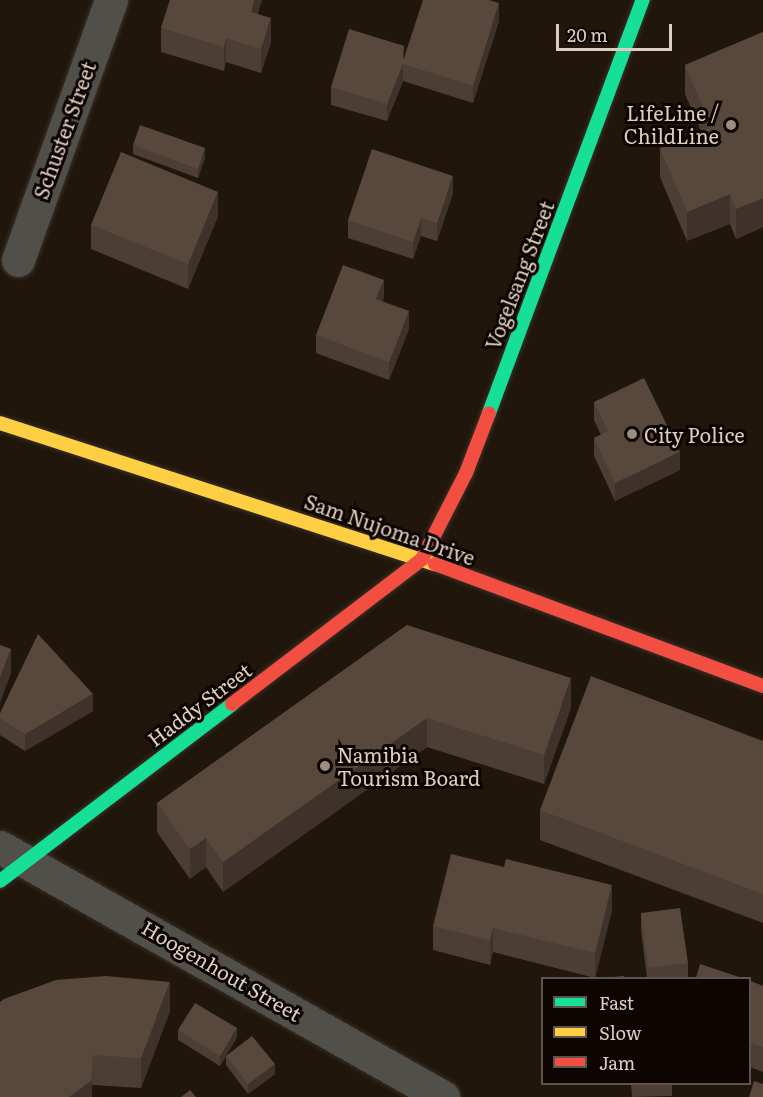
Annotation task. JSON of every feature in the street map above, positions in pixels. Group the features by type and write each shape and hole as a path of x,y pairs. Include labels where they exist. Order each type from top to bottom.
{"main road":[{"name":"Vogelsang Street","path":"422,559 466,473 643,0"},
{"name":"Sam Nujoma Drive","path":"0,423 422,559 763,686"},
{"name":"Haddy Street","path":"0,881 14,852 422,559"}],"street":[{"name":"Schuster Street","path":"18,260 111,0"},
{"name":"Hoogenhout Street","path":"14,852 443,1097"}],"building":[{"path":"170,0 254,0 251,12 271,18 261,49 226,38 224,47 161,28"},
{"path":"423,0 489,0 499,3 473,86 403,64 387,104 331,87 349,29 404,46 403,61"},
{"name":"LifeLine / ChildLine","path":"763,32 763,198 736,209 730,194 687,212 660,148 711,127 685,65"},
{"path":"140,125 205,148 198,169 133,145"},
{"path":"372,149 453,176 437,223 421,218 413,242 348,220"},
{"path":"121,152 218,192 188,264 91,225"},
{"path":"343,265 384,280 376,299 409,311 389,362 316,335"},
{"name":"City Police","path":"644,378 680,452 615,483 594,438 608,431 594,402"},
{"name":"Namibia Tourism Board","path":"407,625 571,678 544,755 427,718 223,862 206,838 190,849 157,803"},
{"path":"38,634 93,694 25,734 0,718 0,713"},
{"path":"0,645 11,649 0,678"},
{"path":"591,676 763,741 763,894 540,810"},
{"path":"451,854 504,867 506,859 612,885 595,953 493,928 490,940 433,926"},
{"path":"680,908 688,963 648,968 641,913"},
{"path":"700,964 739,977 696,977"},
{"path":"106,976 170,982 141,1058 93,1055 92,1080 69,1097 0,1097 0,1002 56,980"},
{"path":"751,981 763,986 763,1047 751,1043"},
{"path":"195,1003 237,1028 220,1056 178,1030"},
{"path":"252,1036 275,1064 248,1084 226,1056"},
{"path":"754,1081 763,1084 763,1097 749,1097"},
{"path":"190,1090 196,1097 181,1097"}],"traffic: fast":[{"path":"489,413 643,0"},
{"path":"0,881 232,704"}],"traffic: slow":[{"path":"0,423 435,564"}],"traffic: jam":[{"path":"232,704 422,559 466,473 489,413"},
{"path":"435,564 763,686"}],"place":[{"name":"LifeLine / ChildLine","path":"731,125"},
{"name":"City Police","path":"632,434"},
{"name":"Namibia Tourism Board","path":"325,766"}]}
